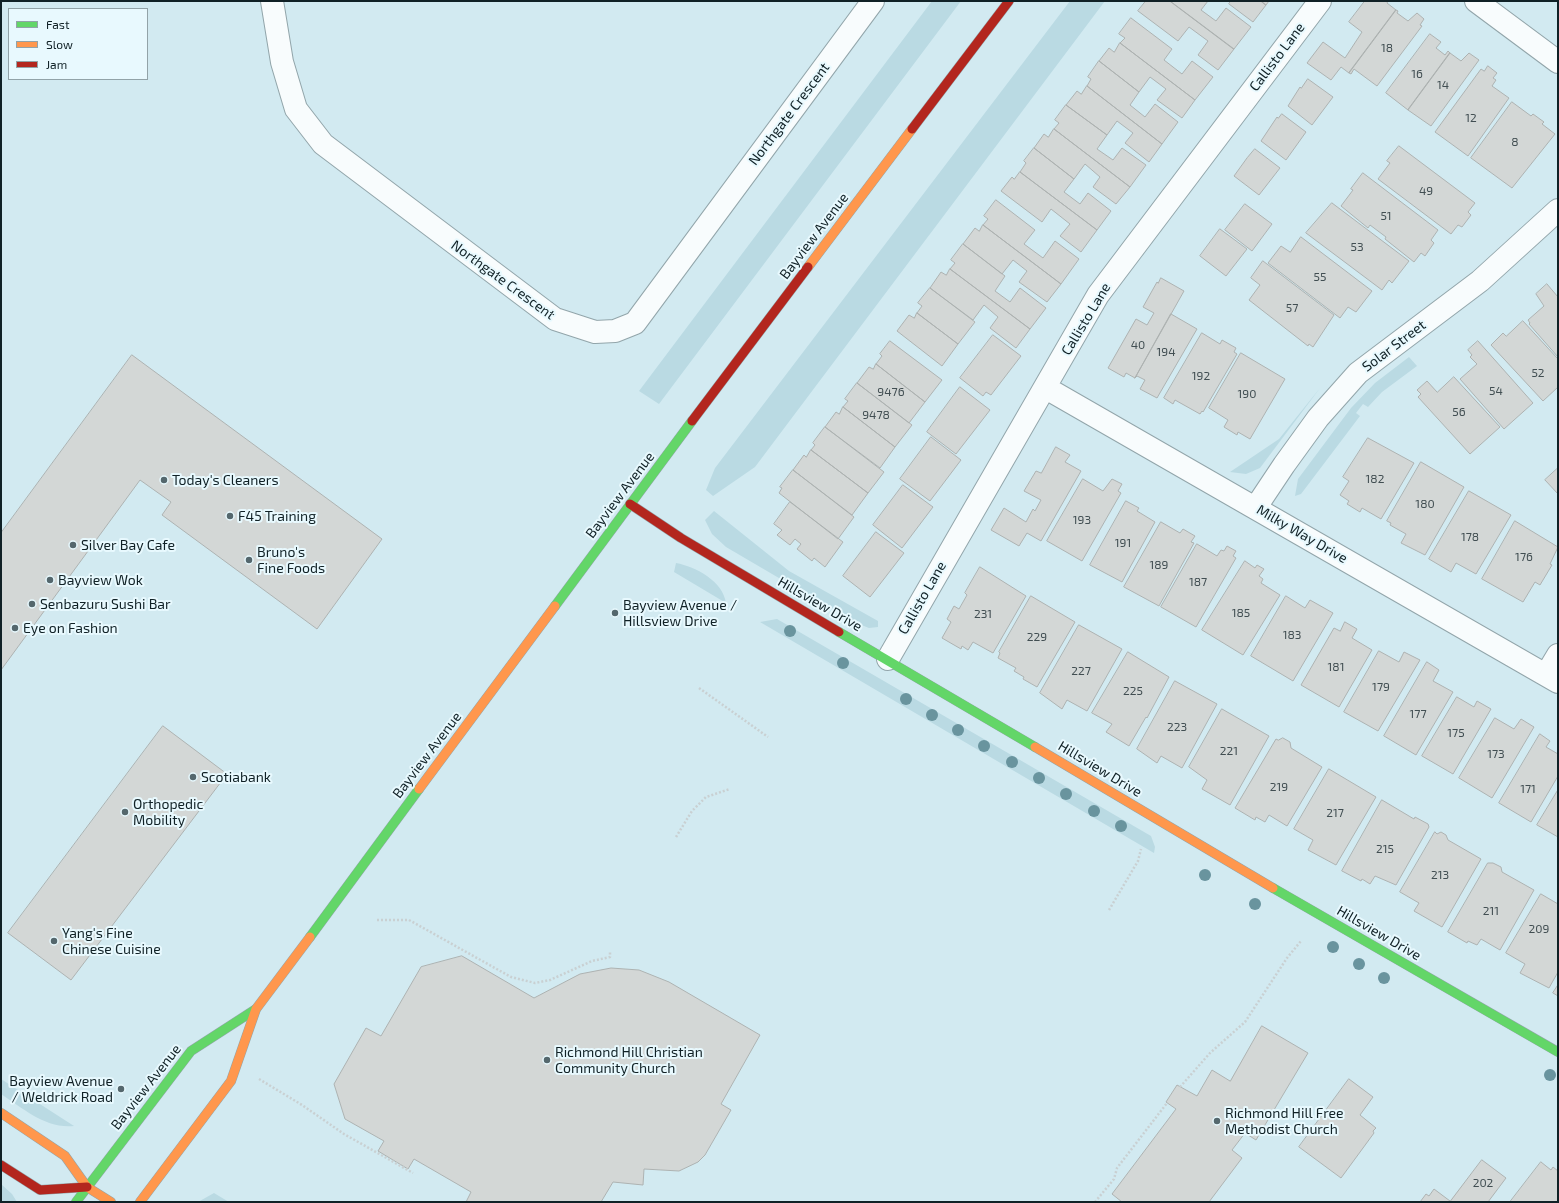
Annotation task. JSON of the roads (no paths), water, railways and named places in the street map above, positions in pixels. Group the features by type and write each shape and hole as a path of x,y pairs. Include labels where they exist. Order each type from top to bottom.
{"main road":[{"name":"Bayview Avenue","path":"140,1202 231,1081 256,1009 630,504 1009,1"},
{"name":"Hillsview Drive","path":"630,504 685,541 888,659 1301,904 1558,1052"},
{"name":"Bayview Avenue","path":"76,1202 191,1051 256,1009"},
{"path":"1,1113 65,1156 87,1187 110,1202"},
{"path":"1,1165 40,1190 87,1187"}],"street":[{"name":"Northgate Crescent","path":"272,1 273,16 282,62 296,109 323,144 555,319 595,332 615,331 635,323 873,1"},
{"name":"Callisto Lane","path":"888,659 1046,388 1098,295 1320,1"},
{"path":"1476,1 1558,62"},
{"name":"Solar Street","path":"1256,507 1318,418 1358,373 1480,281 1558,210"},
{"name":"Milky Way Drive","path":"1046,388 1256,507 1552,679"},
{"path":"1552,679 1558,655"}],"place":[{"name":"Today's Cleaners","path":"164,480"},
{"name":"F45 Training","path":"230,516"},
{"name":"Silver Bay Cafe","path":"73,545"},
{"name":"Bruno's Fine Foods","path":"249,560"},
{"name":"Bayview Wok","path":"50,580"},
{"name":"Senbazuru Sushi Bar","path":"32,604"},
{"name":"Bayview Avenue / Hillsview Drive","path":"615,613"},
{"name":"Eye on Fashion","path":"15,628"},
{"name":"Scotiabank","path":"193,777"},
{"name":"Orthopedic Mobility","path":"125,812"},
{"name":"Yang's Fine Chinese Cuisine","path":"54,941"},
{"name":"Richmond Hill Christian Community Church","path":"547,1060"},
{"name":"Bayview Avenue / Weldrick Road","path":"121,1089"},
{"name":"Richmond Hill Free Methodist Church","path":"1217,1121"}]}
